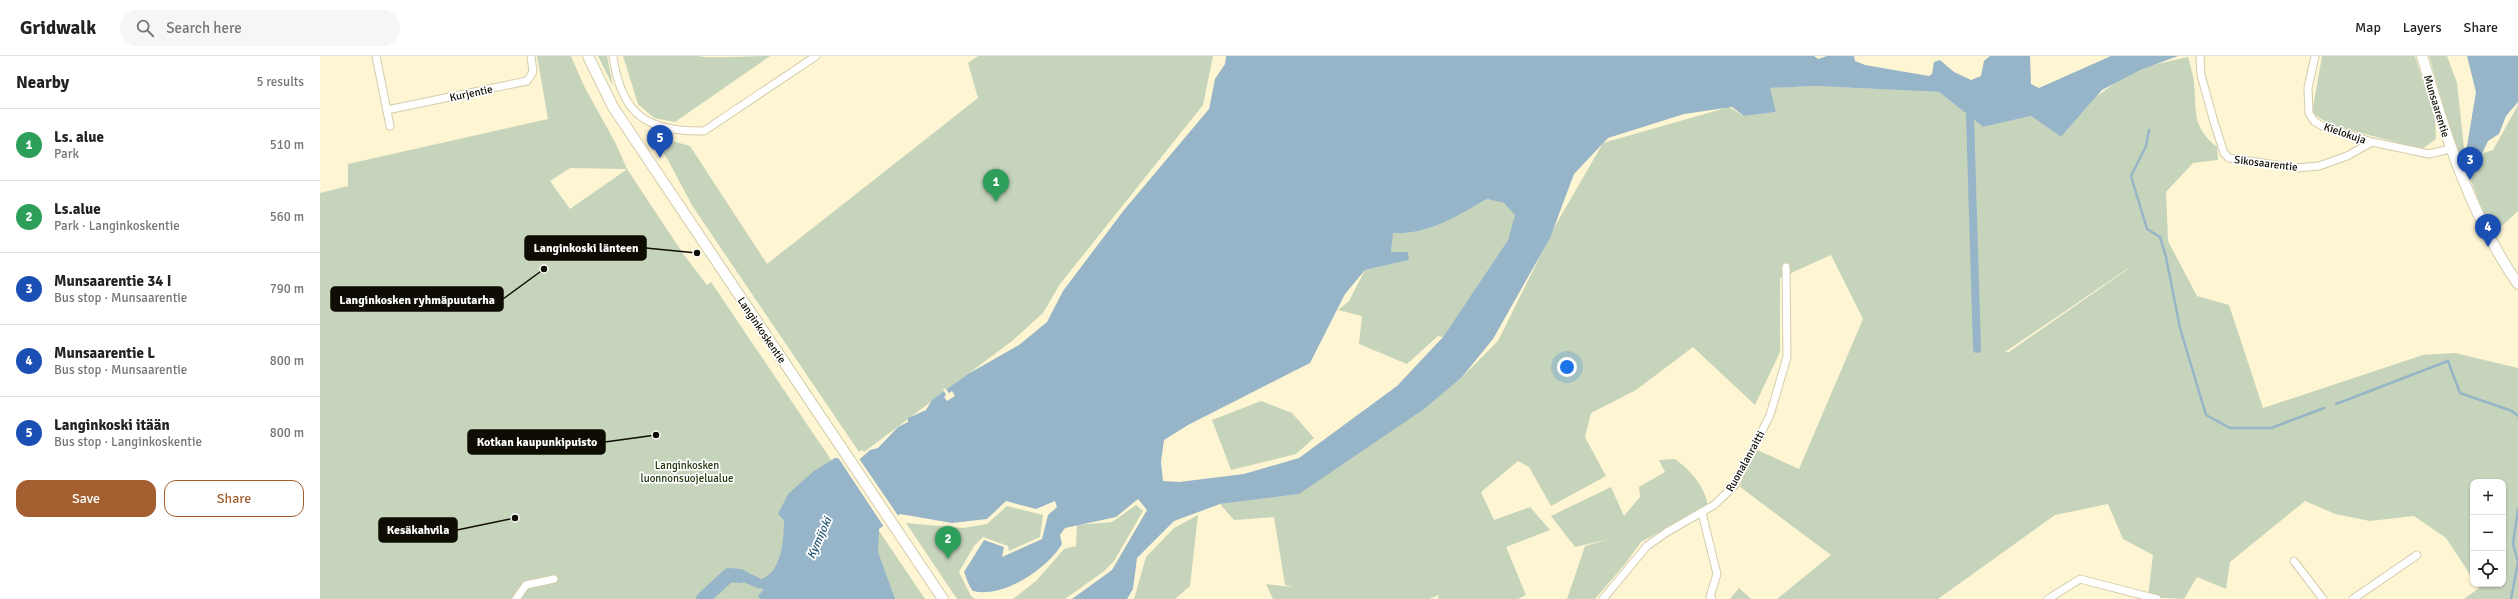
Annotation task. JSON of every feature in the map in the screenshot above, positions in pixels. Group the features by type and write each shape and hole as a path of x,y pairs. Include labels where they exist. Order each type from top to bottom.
{"street":[{"path":"376,56 390,126"},
{"name":"Kurjentie","path":"387,110 527,81 533,72 531,56"},
{"name":"Langinkoskentie","path":"588,56 613,107 943,599"},
{"path":"614,56 622,89 642,118 655,126 669,130 704,130 816,56"},
{"name":"Sikosaarentie","path":"2200,56 2202,75 2214,122 2224,153 2230,158 2296,168 2319,166 2346,156 2372,142"},
{"name":"Kielokuja","path":"2315,56 2307,97 2311,117 2322,126 2372,142"},
{"name":"Munsaarentie","path":"2422,56 2450,149 2488,236 2518,284"},
{"path":"2372,142 2429,154 2450,149"},
{"name":"Ruonalanraitti","path":"1603,599 1647,546 1667,532 1702,513 1724,498 1735,485 1770,415 1787,356 1786,267"},
{"path":"1702,513 1717,574 1710,598 1712,599"},
{"path":"2353,599 2417,555"},
{"path":"2294,560 2323,599"},
{"path":"516,599 526,584 554,579"},
{"path":"2048,599 2080,579 2157,599"}],"green space":[{"name":"Langinkosken luonnonsuojelualue","path":"537,56 571,56 584,86 616,144 627,169 684,255 707,285 711,282 925,599 320,599 320,193 348,186 348,164 548,119","holes":["570,168 626,169 570,209 550,181"]},
{"path":"598,56 607,56 613,86"},
{"path":"623,56 770,56 675,122 654,118 638,104"},
{"path":"978,56 1213,56 1203,105 1060,284 1043,313 1012,341 864,452 862,450 859,452 693,207 668,160 651,135 690,146 767,264 978,98 968,63"},
{"path":"2322,56 2415,56 2435,118 2436,139 2422,149 2331,125 2312,113"},
{"path":"2429,56 2447,56 2457,83 2465,157 2458,158"},
{"path":"2188,57 2194,82 2196,110 2199,125 2203,132 2217,147 2218,160 2193,163 2166,192 2168,241 2197,296 2229,305 2263,408 2423,355 2455,353 2518,368 2518,599 2464,599 2479,588 2478,587 2506,587 2506,479 2470,479 2470,574 2446,538 2414,516 2370,521 2335,514 2305,501 2230,562 2226,589 2197,577 2184,599 2148,597 2153,555 2123,539 2108,504 2055,515 1938,599 1777,599 1831,555 1740,487 1753,448 1799,469 1863,319 1831,255 1780,278 1780,352 1755,405 1693,347 1636,390 1591,413 1585,437 1606,476 1551,506 1529,467 1518,461 1481,492 1494,520 1530,507 1550,530 1506,547 1526,595 1518,599 1438,599 1439,595 1429,599 1273,599 1266,584 1293,587 1285,585 1274,517 1234,520 1220,504 1299,494 1462,377 1498,341 1555,226 1603,143 1729,107 1744,116 1776,112 1769,88 1815,86 1939,92 1983,127 2031,116 2061,137 2096,97 2134,69","holes":["2127,269 2128,269 2009,352 2005,352"]},
{"path":"2518,105 2518,211 2492,235 2470,178 2461,160 2493,150"},
{"path":"1487,199 1504,203 1516,215 1508,240 1443,337 1438,336 1407,364 1359,344 1362,316 1338,310 1349,301 1365,270 1409,260 1391,252 1392,233 1405,233 1430,228 1454,218"},
{"path":"1261,401 1292,413 1314,438 1296,454 1231,470 1212,420"},
{"path":"1675,459 1692,474 1704,492 1708,506 1641,542 1625,564 1595,599 1567,599 1585,546 1610,539 1575,547 1551,516 1611,487 1624,516 1640,497 1639,487 1665,472 1659,460"},
{"path":"1136,505 1143,511 1114,561 1103,572 1065,599 1013,599 1036,581 1064,549 1076,546 1077,525 1112,522"},
{"path":"1007,506 1043,515 1040,537 1009,551 1008,546 983,537 974,546 959,572 971,596 975,599 957,599 906,523 963,528 987,524"},
{"path":"1198,515 1190,586 1175,599 1134,599 1146,557 1174,528"},
{"path":"1739,588 1751,599 1730,599"}],"water":[{"name":"Kymijoki","path":"1226,56 1814,56 1818,59 1827,56 1854,56 1855,61 1865,65 1929,76 1932,74 1934,62 1940,60 1954,72 1971,80 1981,76 1984,61 1990,56 2030,56 2031,84 2039,88 2111,56 2178,56 2140,70 2102,90 2061,137 2031,116 1983,127 1939,92 1815,86 1770,88 1776,112 1744,116 1732,107 1684,114 1608,138 1574,174 1550,238 1493,339 1462,377 1424,409 1299,494 1220,504 1174,521 1137,558 1133,589 1127,599 1072,599 1112,570 1147,510 1138,499 1116,517 1065,528 1060,535 1062,544 1046,563 1024,580 998,590 985,592 973,591 964,572 984,540 1004,547 1002,557 1042,539 1048,515 1057,507 1055,501 1036,509 1006,501 987,519 952,523 900,514 879,529 878,552 895,599 760,599 758,596 764,589 757,588 739,580 743,570 761,579 773,570 778,562 783,536 784,520 778,514 788,494 814,471 835,458 860,459 870,450 878,448 898,427 908,422 908,418 926,410 932,400 968,374 1019,345 1047,322 1063,291 1124,210 1209,109 1215,79 1225,64","holes":["1487,199 1504,203 1515,215 1508,240 1443,337 1397,386 1299,458 1244,474 1179,482 1163,481 1161,462 1164,440 1188,425 1310,363 1345,294 1365,270 1409,260 1408,252 1391,252 1393,233 1406,233 1431,228 1454,218"]},
{"path":"2467,56 2518,56 2518,102 2506,116 2499,134 2488,141 2480,158 2474,160 2466,152 2476,92"}],"pier":[{"path":"945,388 949,393 952,391 955,396 947,401 944,397 946,395 943,389"},
{"path":"837,456 858,457 899,517 884,527"}],"waterway":[{"path":"1970,116 1977,349"},
{"path":"2149,130 2146,146 2131,176 2147,229 2160,237 2166,257 2180,328 2206,415 2230,428 2271,428 2324,408"},
{"path":"2336,404 2448,361 2460,393 2512,411 2518,416"},
{"path":"2518,509 2513,544 2518,562"},
{"path":"2511,599 2518,563"},
{"path":"703,599 729,575 740,576"}],"place":[{"name":"Langinkoski itään","path":"660,158"},
{"name":"Munsaarentie 34 I","path":"2470,180"},
{"name":"Ls. alue","path":"996,202"},
{"name":"Munsaarentie L","path":"2488,247"},
{"name":"Langinkoski länteen","path":"697,253"},
{"name":"Langinkosken ryhmäpuutarha","path":"544,269"},
{"name":"Kotkan kaupunkipuisto","path":"656,435"},
{"name":"Kesäkahvila","path":"515,518"},
{"name":"Ls.alue","path":"948,559"}]}
